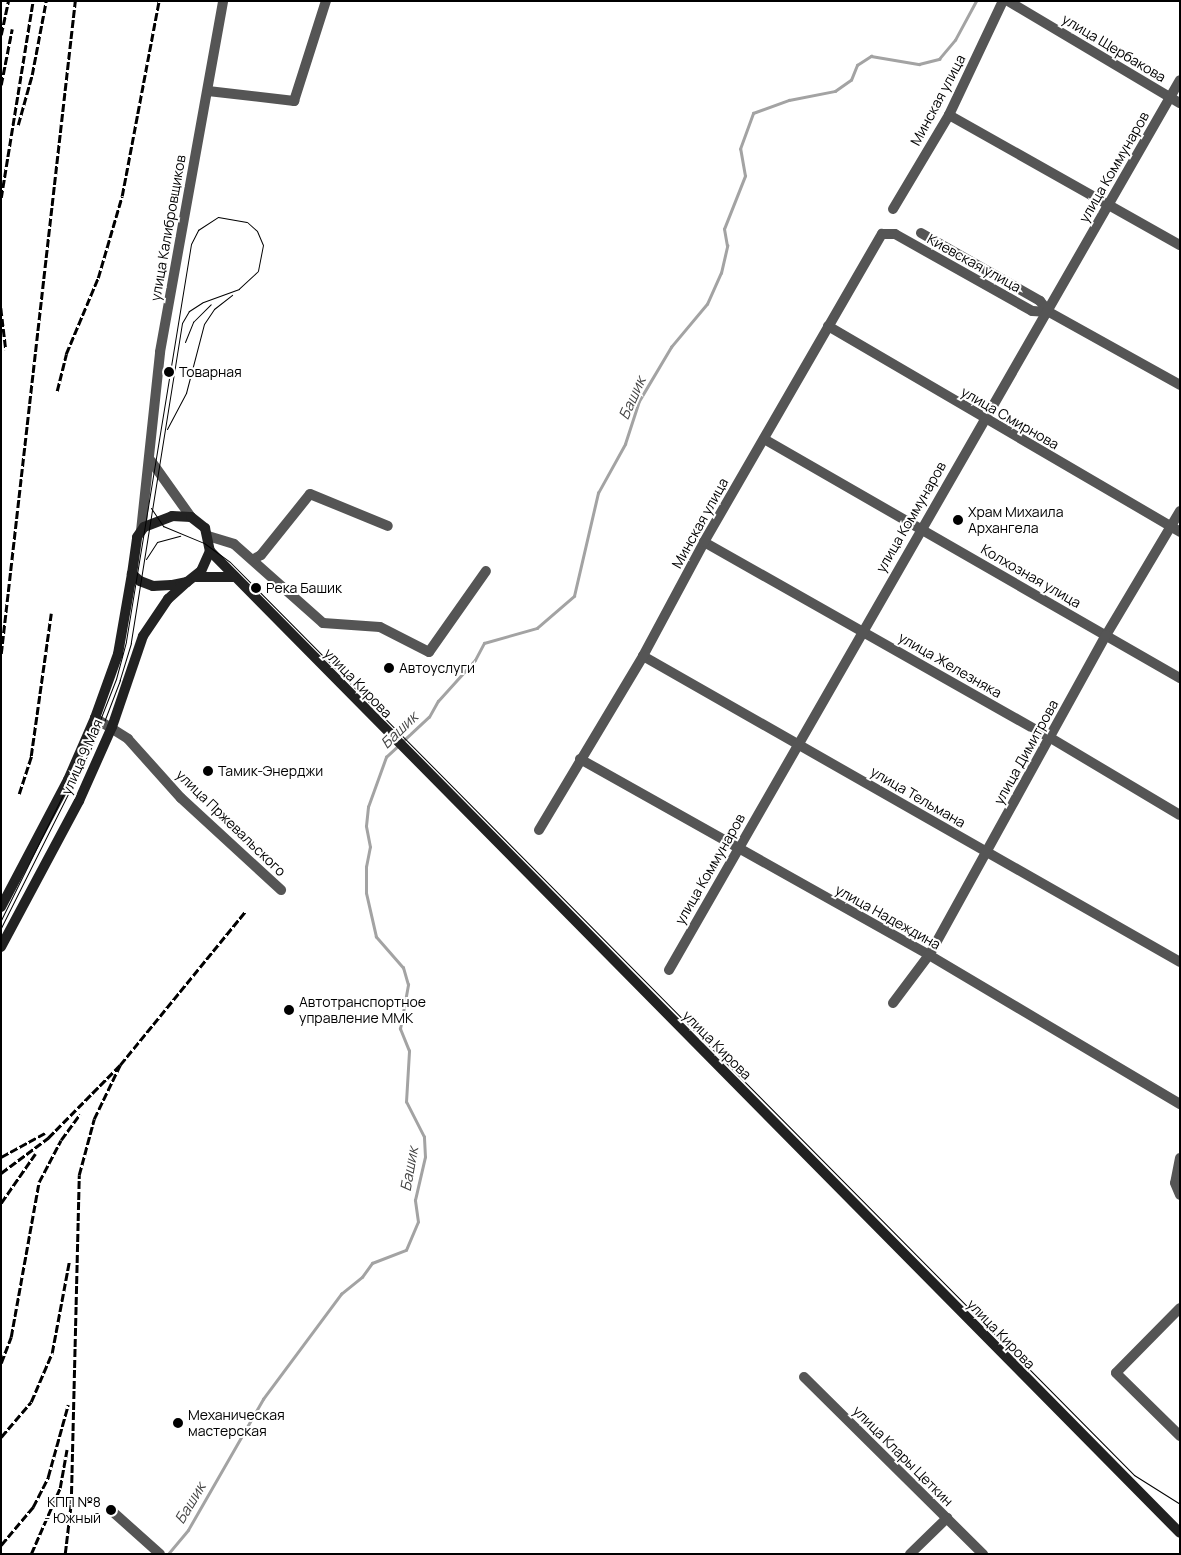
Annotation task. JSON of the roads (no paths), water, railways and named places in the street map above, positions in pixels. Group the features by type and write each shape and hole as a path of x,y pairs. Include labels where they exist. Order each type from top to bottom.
{"main road":[{"path":"191,579 210,551 205,528 191,516 163,519 141,531 132,574 140,581 153,586 191,579 233,577"},
{"name":"улица Кирова","path":"210,551 233,577 368,712 416,763 1180,1534"},
{"name":"улица 9 Мая","path":"1,907 68,780 95,718 118,654 132,574"},
{"name":"улица 9 Мая","path":"1,947 79,801 112,727 143,636 151,621 191,579"}],"street":[{"name":"улица Калибровщиков","path":"141,531 150,461 160,352 223,1"},
{"path":"208,91 294,101 326,1"},
{"name":"Минская улица","path":"892,209 949,115 1003,1"},
{"name":"улица Щербакова","path":"1008,1 1180,103"},
{"name":"улица Коммунаров","path":"669,970 919,528 1049,312 1180,80"},
{"path":"949,115 1180,245"},
{"name":"Минская улица","path":"539,830 643,656 704,542 877,238 887,232"},
{"name":"Киевская улица","path":"887,232 1032,311 1049,312"},
{"name":"Киевская улица","path":"921,233 1040,301 1049,312 1180,385"},
{"path":"937,258 944,246"},
{"name":"улица Смирнова","path":"828,326 1175,529"},
{"name":"Колхозная улица","path":"764,439 1180,678"},
{"path":"150,461 191,516"},
{"path":"254,559 261,556 310,494 388,526"},
{"name":"улица Димитрова","path":"893,1003 929,955 1106,635 1175,529 1180,511"},
{"path":"208,536 222,538 254,559 323,623 380,627 429,652 486,571"},
{"name":"улица Железняка","path":"704,542 1050,737 1180,815"},
{"name":"улица Тельмана","path":"643,656 1180,962"},
{"name":"улица Пржевальского","path":"95,718 112,727 128,739 181,798 281,890"},
{"name":"улица Надеждина","path":"580,759 929,955 1180,1104"},
{"path":"1180,1158 1175,1183 1180,1195"},
{"path":"1180,1308 1116,1373 1180,1436"},
{"name":"улица Клары Цеткин","path":"804,1378 983,1554"},
{"path":"113,1512 160,1554"},
{"path":"910,1554 947,1518"}],"waterway":[{"name":"Башик","path":"403,741 429,717 438,701 475,660 484,643 537,628 574,596 598,493 625,444 639,401 671,347 707,304 721,273 727,246 724,229 745,176 740,149 753,113 789,100 835,91 851,80 857,65 871,56 919,64 939,59 955,40 976,1"},
{"name":"Башик","path":"168,1554 188,1530 263,1399 341,1294 362,1277 372,1263 406,1250 418,1222 415,1200 425,1157 424,1137 406,1102 409,1051 400,1029 408,985 403,968 376,937 366,893 366,867 370,847 366,826 368,807 386,757 399,745"}],"tram line":[{"path":"1,920 100,720 116,679 126,641 191,244 198,230 218,217 247,222 257,231 263,245 258,271 239,289 203,302 189,311 182,323 131,643 120,680 104,722 1,928"},
{"path":"167,429 186,393 204,324 214,309 232,295"},
{"path":"185,342 193,322 211,304"},
{"path":"151,508 163,526 204,543 230,562 1134,1475 1180,1504"},
{"path":"146,559 157,542 180,536"}],"railway":[{"path":"1,35 8,1"},
{"path":"1,198 33,1"},
{"path":"18,125 32,75 46,1"},
{"path":"1,654 75,1"},
{"path":"57,391 66,354 98,278 122,196 159,1"},
{"path":"1,85 12,29"},
{"path":"1,308 6,350"},
{"path":"19,794 31,756 51,613"},
{"path":"1,1173 48,1138 120,1065 245,912"},
{"path":"65,1554 71,1504 79,1175 94,1119 120,1065"},
{"path":"1,1363 11,1337 39,1182 61,1140 80,1114"},
{"path":"1,1157 45,1133"},
{"path":"1,1203 35,1154"},
{"path":"1,1437 31,1402 52,1353 69,1262"},
{"path":"1,1545 33,1507 48,1477 68,1405"},
{"path":"31,1554 60,1488 67,1450"}],"place":[{"name":"Товарная","path":"169,372"},
{"name":"Храм Михаила Архангела","path":"958,520"},
{"name":"Река Башик","path":"256,588"},
{"name":"Автоуслуги","path":"389,668"},
{"name":"Тамик-Энерджи","path":"208,771"},
{"name":"Автотранспортное управление ММК","path":"289,1010"},
{"name":"Механическая мастерская","path":"178,1423"},
{"name":"КПП №8 - Южный","path":"111,1510"}]}
